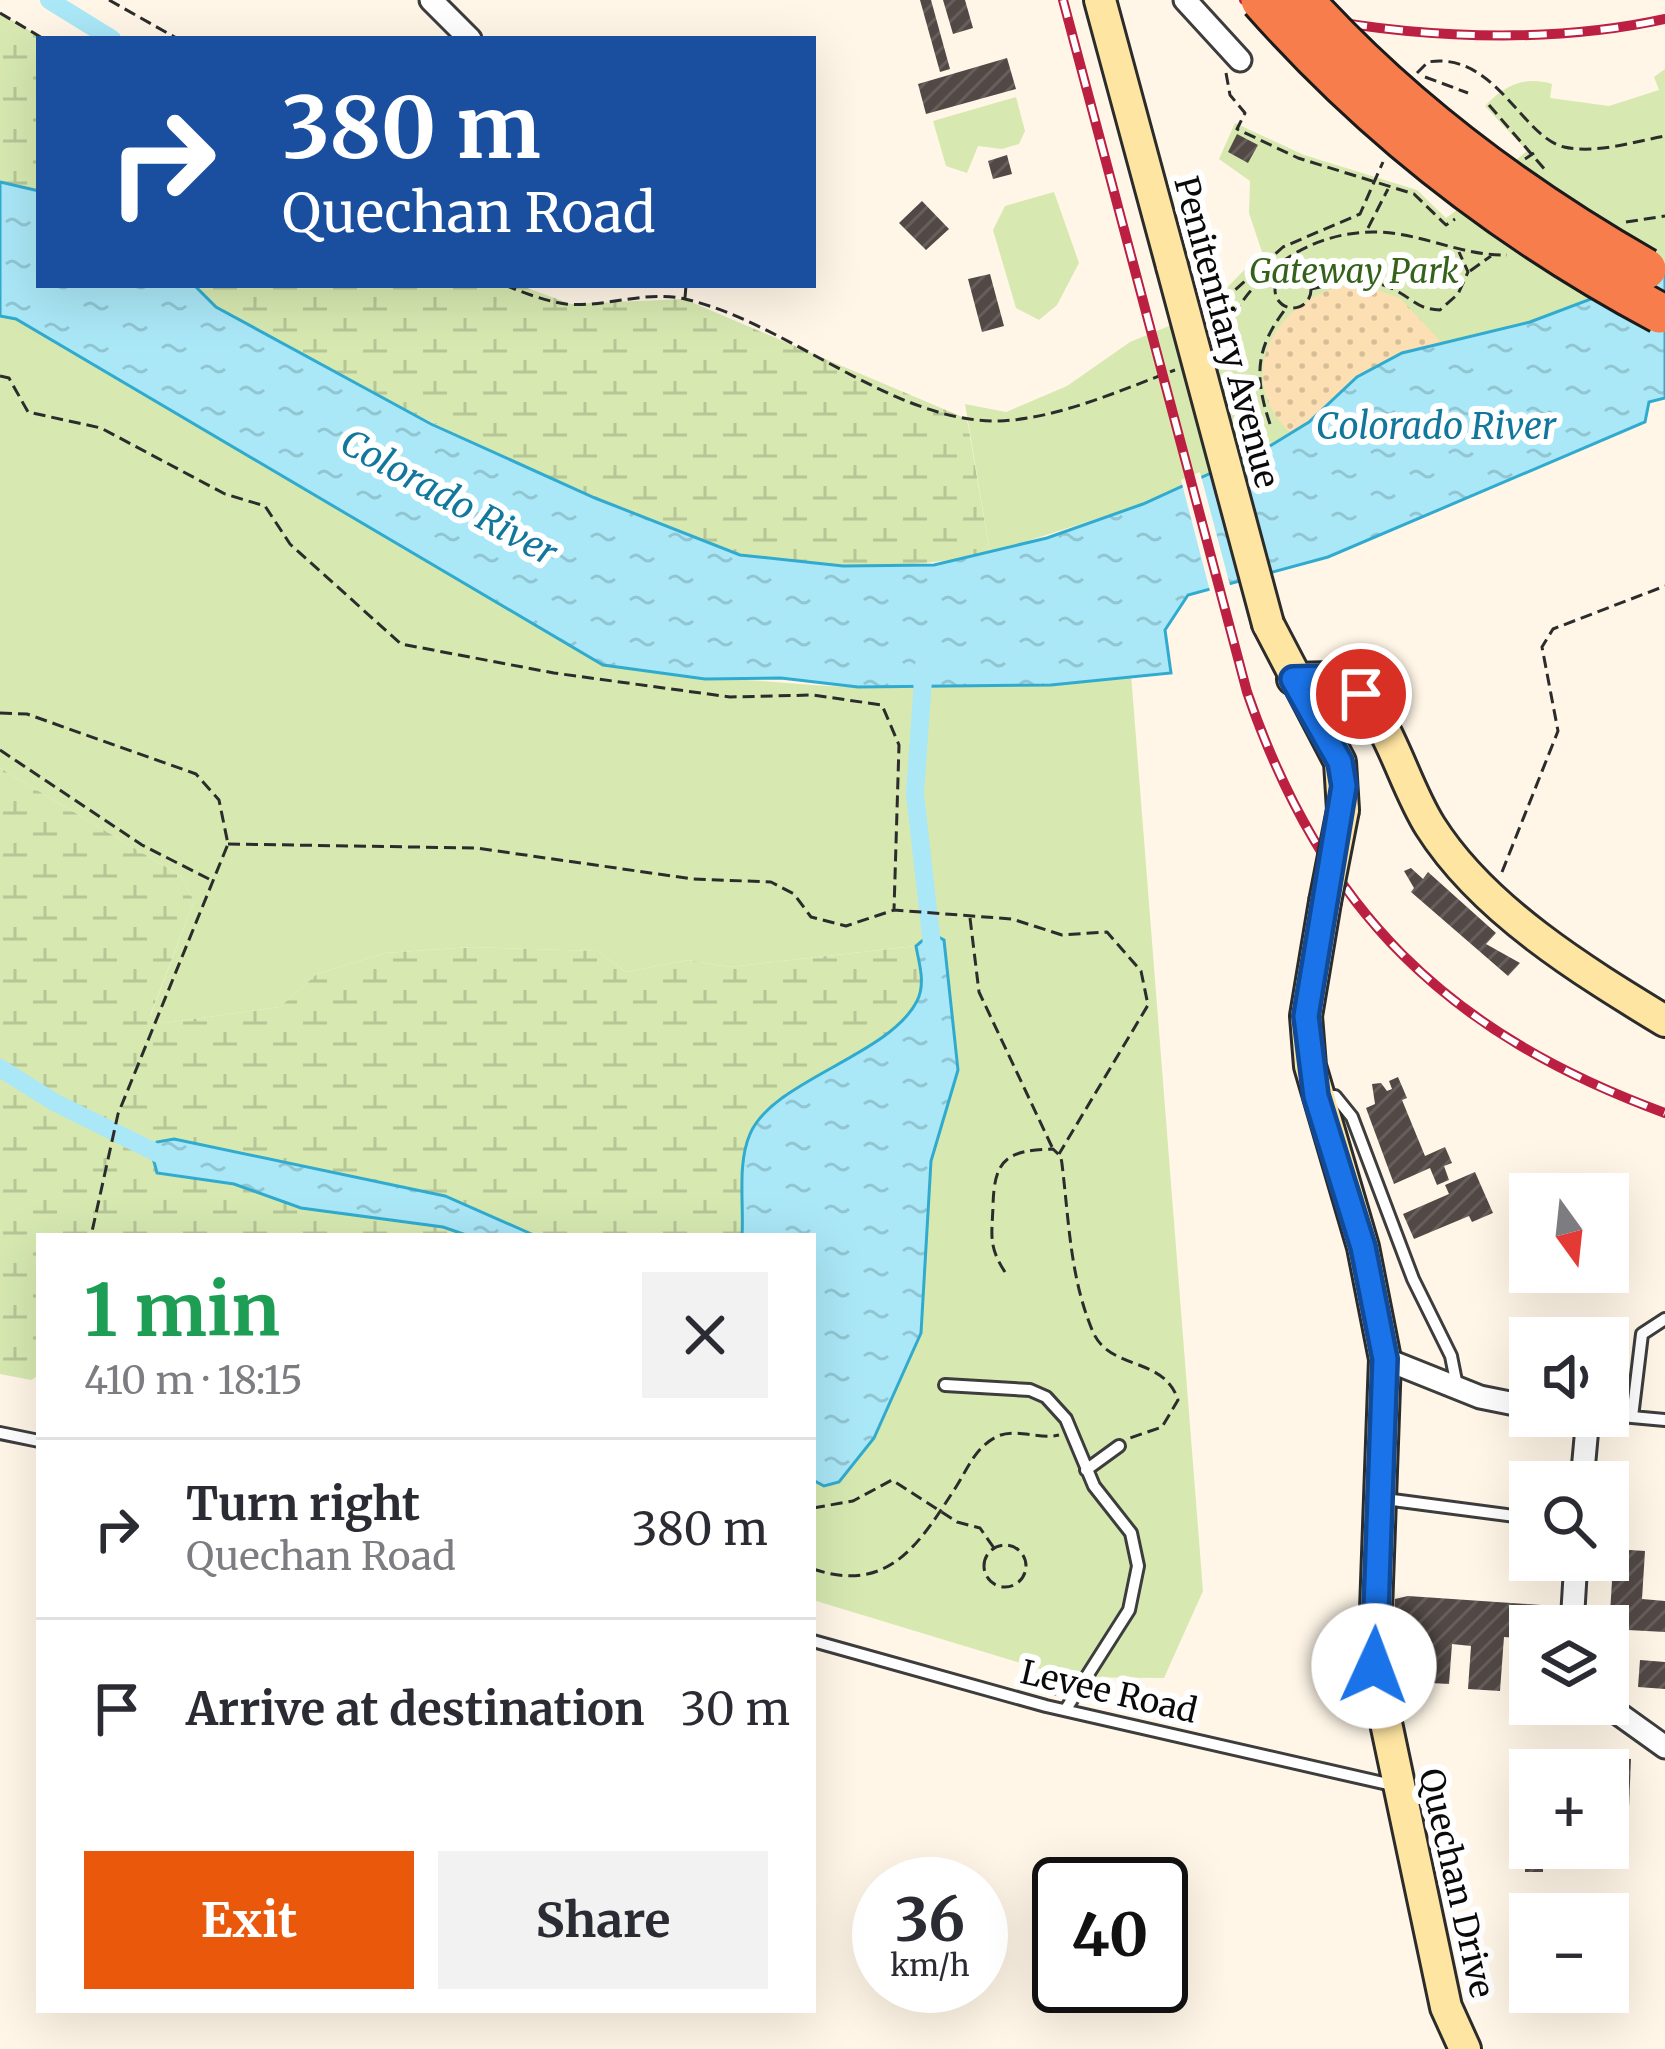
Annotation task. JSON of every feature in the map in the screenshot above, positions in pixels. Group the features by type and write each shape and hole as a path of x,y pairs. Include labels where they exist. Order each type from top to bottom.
{"highway":[{"path":"1261,0 1320,64 1442,171 1544,244 1660,313"},
{"path":"1303,0 1394,89 1472,154 1646,269"}],"street":[{"path":"431,0 467,36"},
{"name":"Penitentiary Avenue","path":"1100,0 1268,624 1293,679"},
{"path":"1185,0 1232,65"},
{"path":"1293,679 1330,678 1361,694 1430,826 1492,896 1594,977 1665,1021"},
{"name":"Quechan Drive","path":"1293,679 1340,762 1343,810 1306,1016 1316,1096 1363,1247 1385,1359 1374,1666 1395,1786 1446,2007 1465,2049"},
{"path":"1385,1359 1457,1390 1509,1402"},
{"path":"1629,1721 1665,1747"}],"lane":[{"path":"1316,1096 1335,1096 1352,1117 1413,1280 1451,1356 1457,1390"},
{"path":"1632,1417 1642,1334 1665,1319"},
{"path":"945,1385 1030,1390 1057,1407 1066,1438 1131,1533 1138,1566 1129,1610 1066,1709"},
{"path":"1629,1417 1665,1420"},
{"path":"0,1433 36,1440"},
{"path":"1086,1470 1121,1444"},
{"path":"1379,1498 1509,1515"},
{"name":"Levee Road","path":"816,1642 1046,1706 1395,1786"}],"path":[{"path":"110,0 173,36"},
{"path":"0,13 39,36"},
{"path":"1416,74 1428,62 1460,63 1511,99 1543,136 1560,146 1588,149 1665,136"},
{"path":"1232,65 1230,95 1245,113 1237,129 1298,158 1414,194 1446,225 1459,216"},
{"path":"1489,106 1534,152 1556,184"},
{"path":"1529,172 1523,161 1534,152"},
{"path":"1226,326 1225,299 1282,247 1360,214 1384,161"},
{"path":"1366,232 1388,188"},
{"path":"1606,218 1629,222"},
{"path":"1458,251 1468,272"},
{"path":"1311,289 1374,282 1397,291 1420,309 1440,310 1458,294 1468,272 1492,255"},
{"path":"1279,263 1285,274"},
{"path":"1285,274 1302,274 1311,289"},
{"path":"1285,274 1276,294 1287,307"},
{"path":"515,288 571,304 626,296 684,299 686,288"},
{"path":"1287,307 1304,305 1311,289"},
{"path":"1270,424 1256,383 1259,350 1287,307"},
{"path":"0,376 9,377 28,412 101,428 225,494 265,506 290,544 400,644 554,673 730,697 813,695 882,706 898,745 894,781 901,802 894,910"},
{"path":"1492,896 1558,731 1542,647 1553,629 1665,586"},
{"path":"0,713 27,714 196,774 219,800 229,844 210,880 118,1114 93,1233"},
{"path":"0,750 142,845 210,880"},
{"path":"229,844 476,848 693,879 771,882 794,894 811,917 846,926 894,910 1012,919 1062,935 1107,932 1141,971 1148,1005 1059,1154 1068,1243 1094,1333 1121,1358 1165,1376 1178,1400 1162,1427 1121,1444"},
{"path":"970,919 979,992 1059,1154"},
{"path":"1005,1272 989,1243 995,1170 1005,1159 1053,1149"},
{"path":"816,1570 849,1580 885,1572 937,1511 985,1443 1013,1432 1066,1438"},
{"path":"816,1507 853,1501 892,1480 937,1511 980,1528 994,1548"},
{"path":"1008,1545 1021,1552 1025,1572 1017,1583 997,1586 987,1577 984,1564 994,1548 1008,1545"},
{"path":"1046,1706 1077,1664"}],"green space":[{"path":"0,13 39,36 36,190 0,182"},
{"name":"Gateway Park","path":"1665,69 1665,271 1530,322 1402,353 1270,446 1143,504 990,553 965,404 1006,412 1067,386 1130,342 1203,312 1262,252 1249,213 1250,181 1219,159 1235,123 1304,155 1417,190 1446,218 1457,210 1475,222 1496,222 1529,185 1516,160 1527,151 1485,106 1492,99 1516,84 1533,81 1552,84 1550,98 1609,106 1659,90 1654,77"},
{"path":"1016,97 1025,131 1019,144 1002,149 978,146 967,173 946,166 933,121"},
{"path":"1054,192 1079,263 1057,305 1039,320 1016,308 993,230 1005,206"},
{"path":"197,288 527,288 571,304 684,299 967,419 990,553 929,563 837,565 776,560 717,548 526,468 216,307"},
{"path":"0,316 16,319 705,679 930,687 1131,674 1203,1591 1164,1678 1067,1677 816,1601 816,1233 744,1233 915,946 729,967 688,960 626,972 598,951 471,947 385,953 317,974 280,1007 165,1023 150,1017 194,901 181,876 0,768"},
{"path":"0,768 181,876 194,901 150,1016 165,1023 280,1007 317,974 385,953 471,947 598,951 626,972 688,960 729,967 916,946 920,994 903,1020 782,1098 750,1134 744,1158 742,1233 529,1233 445,1196 174,1139 158,1173 234,1184 301,1208 459,1233 36,1233 36,1377 0,1374"}],"sand":[{"path":"1359,284 1400,298 1443,344 1402,353 1291,433 1272,410 1264,386 1264,361 1272,338 1307,301 1332,289"}],"water":[{"name":"Colorado River","path":"0,182 36,190 36,288 197,288 216,307 431,424 595,498 740,555 843,566 934,565 1047,538 1143,504 1270,446 1309,422 1357,377 1402,353 1530,322 1665,271 1665,398 1649,402 1645,422 1328,557 1188,595 1165,630 1171,673 1051,685 858,687 781,678 705,679 603,665 16,319 0,316"},
{"path":"931,933 944,940 958,1070 931,1161 921,1333 874,1438 839,1482 824,1486 816,1482 816,1233 742,1233 744,1158 750,1134 782,1098 903,1020 921,987 916,946"},
{"path":"174,1139 445,1196 529,1233 460,1233 301,1208 234,1184 157,1173 152,1154 157,1142"}],"pier":[{"path":"1200,472 1231,589 1211,595 1181,480"}],"building":[{"path":"920,0 931,0 950,69 940,72"},
{"path":"943,0 965,0 973,28 953,34"},
{"path":"1007,58 1016,89 926,114 918,84"},
{"path":"1237,134 1258,145 1248,163 1228,152"},
{"path":"1007,155 1012,174 993,179 988,161"},
{"path":"922,201 949,229 926,250 899,223"},
{"path":"990,274 1004,326 982,332 968,279"},
{"path":"1411,868 1423,879 1428,872 1496,933 1486,944 1520,963 1508,976 1411,892 1414,888 1404,871"},
{"path":"1398,1077 1407,1098 1402,1100 1425,1156 1445,1147 1452,1163 1444,1166 1449,1180 1437,1185 1430,1168 1394,1184 1366,1108 1375,1104 1372,1084 1381,1083 1387,1091 1392,1089 1389,1081"},
{"path":"1475,1172 1493,1213 1472,1222 1469,1216 1414,1239 1403,1214 1449,1194 1445,1185"},
{"path":"1629,1550 1645,1551 1642,1599 1665,1601 1665,1632 1629,1630 1629,1605 1610,1605 1612,1581 1629,1581"},
{"path":"1395,1599 1541,1605 1509,1605 1500,1691 1468,1689 1471,1646 1452,1644 1449,1684 1431,1683 1431,1671 1407,1663 1408,1644 1432,1643 1409,1642 1408,1618 1394,1617"},
{"path":"1640,1660 1665,1662 1665,1689 1638,1687"}],"waterway":[{"path":"49,0 107,36"},
{"path":"924,665 915,794 933,954"},
{"path":"0,1068 54,1102 175,1162"}],"railway":[{"path":"1063,0 1247,692 1278,770 1314,839 1355,901 1403,955 1457,1003 1518,1044 1588,1081 1665,1113"},
{"path":"1244,0 1344,23 1454,34 1564,33 1665,19"}],"route":[{"path":"1361,694 1330,678 1293,679 1340,762 1344,786 1306,1016 1316,1096 1363,1247 1385,1359 1374,1666"}]}
